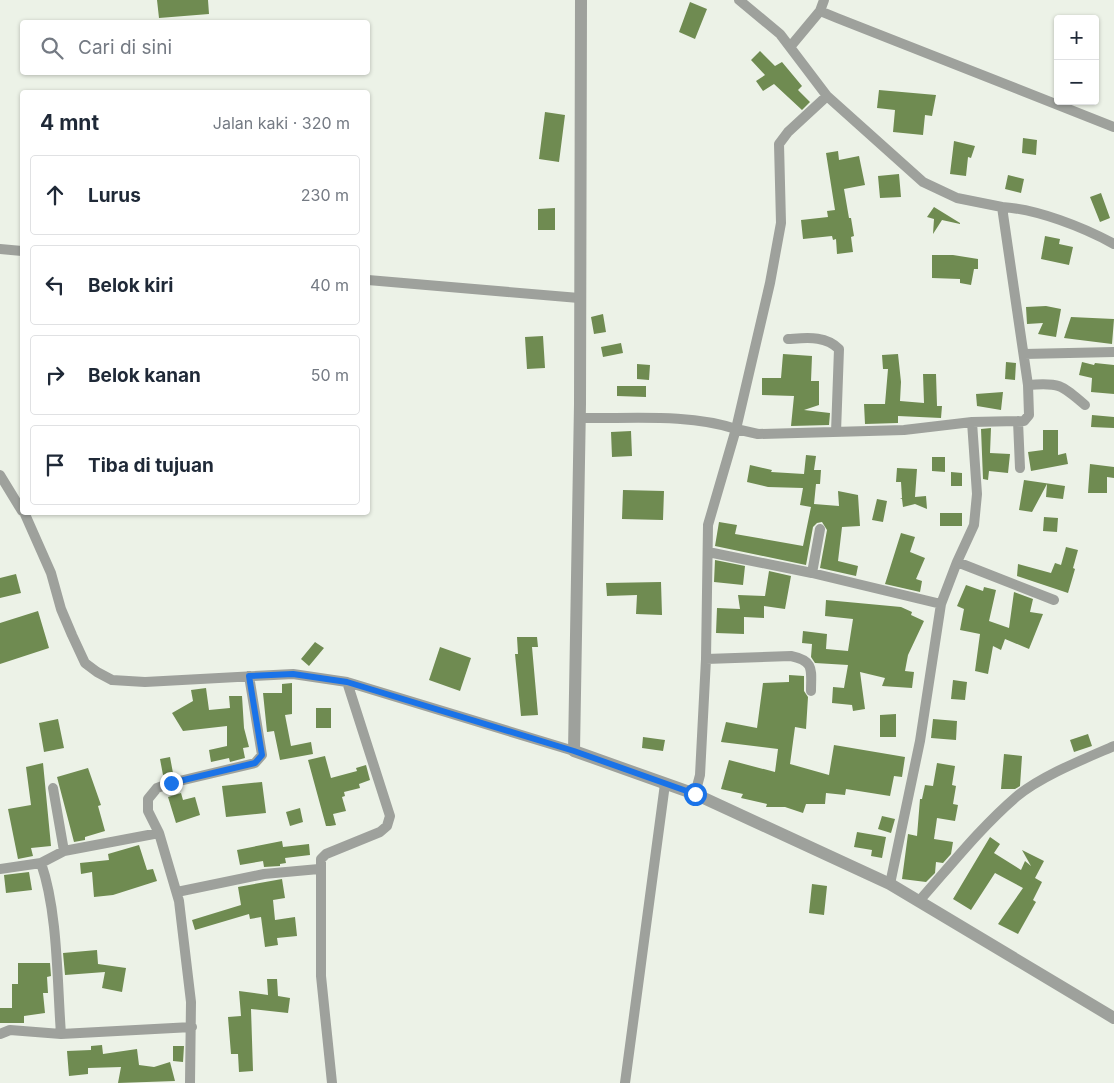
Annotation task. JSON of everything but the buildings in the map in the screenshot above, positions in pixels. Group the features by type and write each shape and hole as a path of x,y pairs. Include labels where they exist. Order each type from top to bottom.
{"street":[{"path":"574,751 582,0"},
{"path":"739,0 780,34 828,96 923,182 957,198 1027,210 1096,234 1114,244"},
{"path":"790,47 820,11 824,0"},
{"path":"820,11 1011,88 1114,127"},
{"path":"695,794 700,775 706,659 708,525 736,429 774,262 780,223 779,144 788,132 828,96"},
{"path":"579,418 662,419 715,423 758,434 904,430 972,422 1024,422 1030,415 1028,385 1012,289 1002,207"},
{"path":"0,249 20,251"},
{"path":"370,280 579,298"},
{"path":"788,339 822,338 839,349 836,432"},
{"path":"1024,354 1114,352"},
{"path":"1028,385 1046,384 1064,387 1085,405"},
{"path":"890,884 920,741 941,604 956,562 974,525 977,494 972,422"},
{"path":"1018,422 1020,468"},
{"path":"0,475 20,507"},
{"path":"24,515 51,574 61,608 85,663 112,680 145,682 293,674 347,682 574,751 695,794 890,884 920,900 1114,1018"},
{"path":"812,573 820,529"},
{"path":"708,552 812,573 941,604"},
{"path":"956,562 1054,600"},
{"path":"706,659 791,656 803,658 811,669 811,691"},
{"path":"190,1083 191,1002 177,892 159,833 148,811 148,799 157,788 255,763 260,760 262,755 249,676"},
{"path":"332,1083 321,976 320,859 326,854 380,832 387,826 390,816 347,682"},
{"path":"920,900 987,825 1018,796 1045,780 1114,746"},
{"path":"625,1083 665,784"},
{"path":"53,788 64,851"},
{"path":"0,869 41,863 64,851 159,833"},
{"path":"41,863 45,875 53,927 60,1034"},
{"path":"177,892 264,874 319,869"},
{"path":"0,1034 10,1030 60,1034 192,1027"}],"route":[{"path":"171,783 255,763 260,760 262,755 249,676 293,674 347,682 574,751 695,794"}]}
